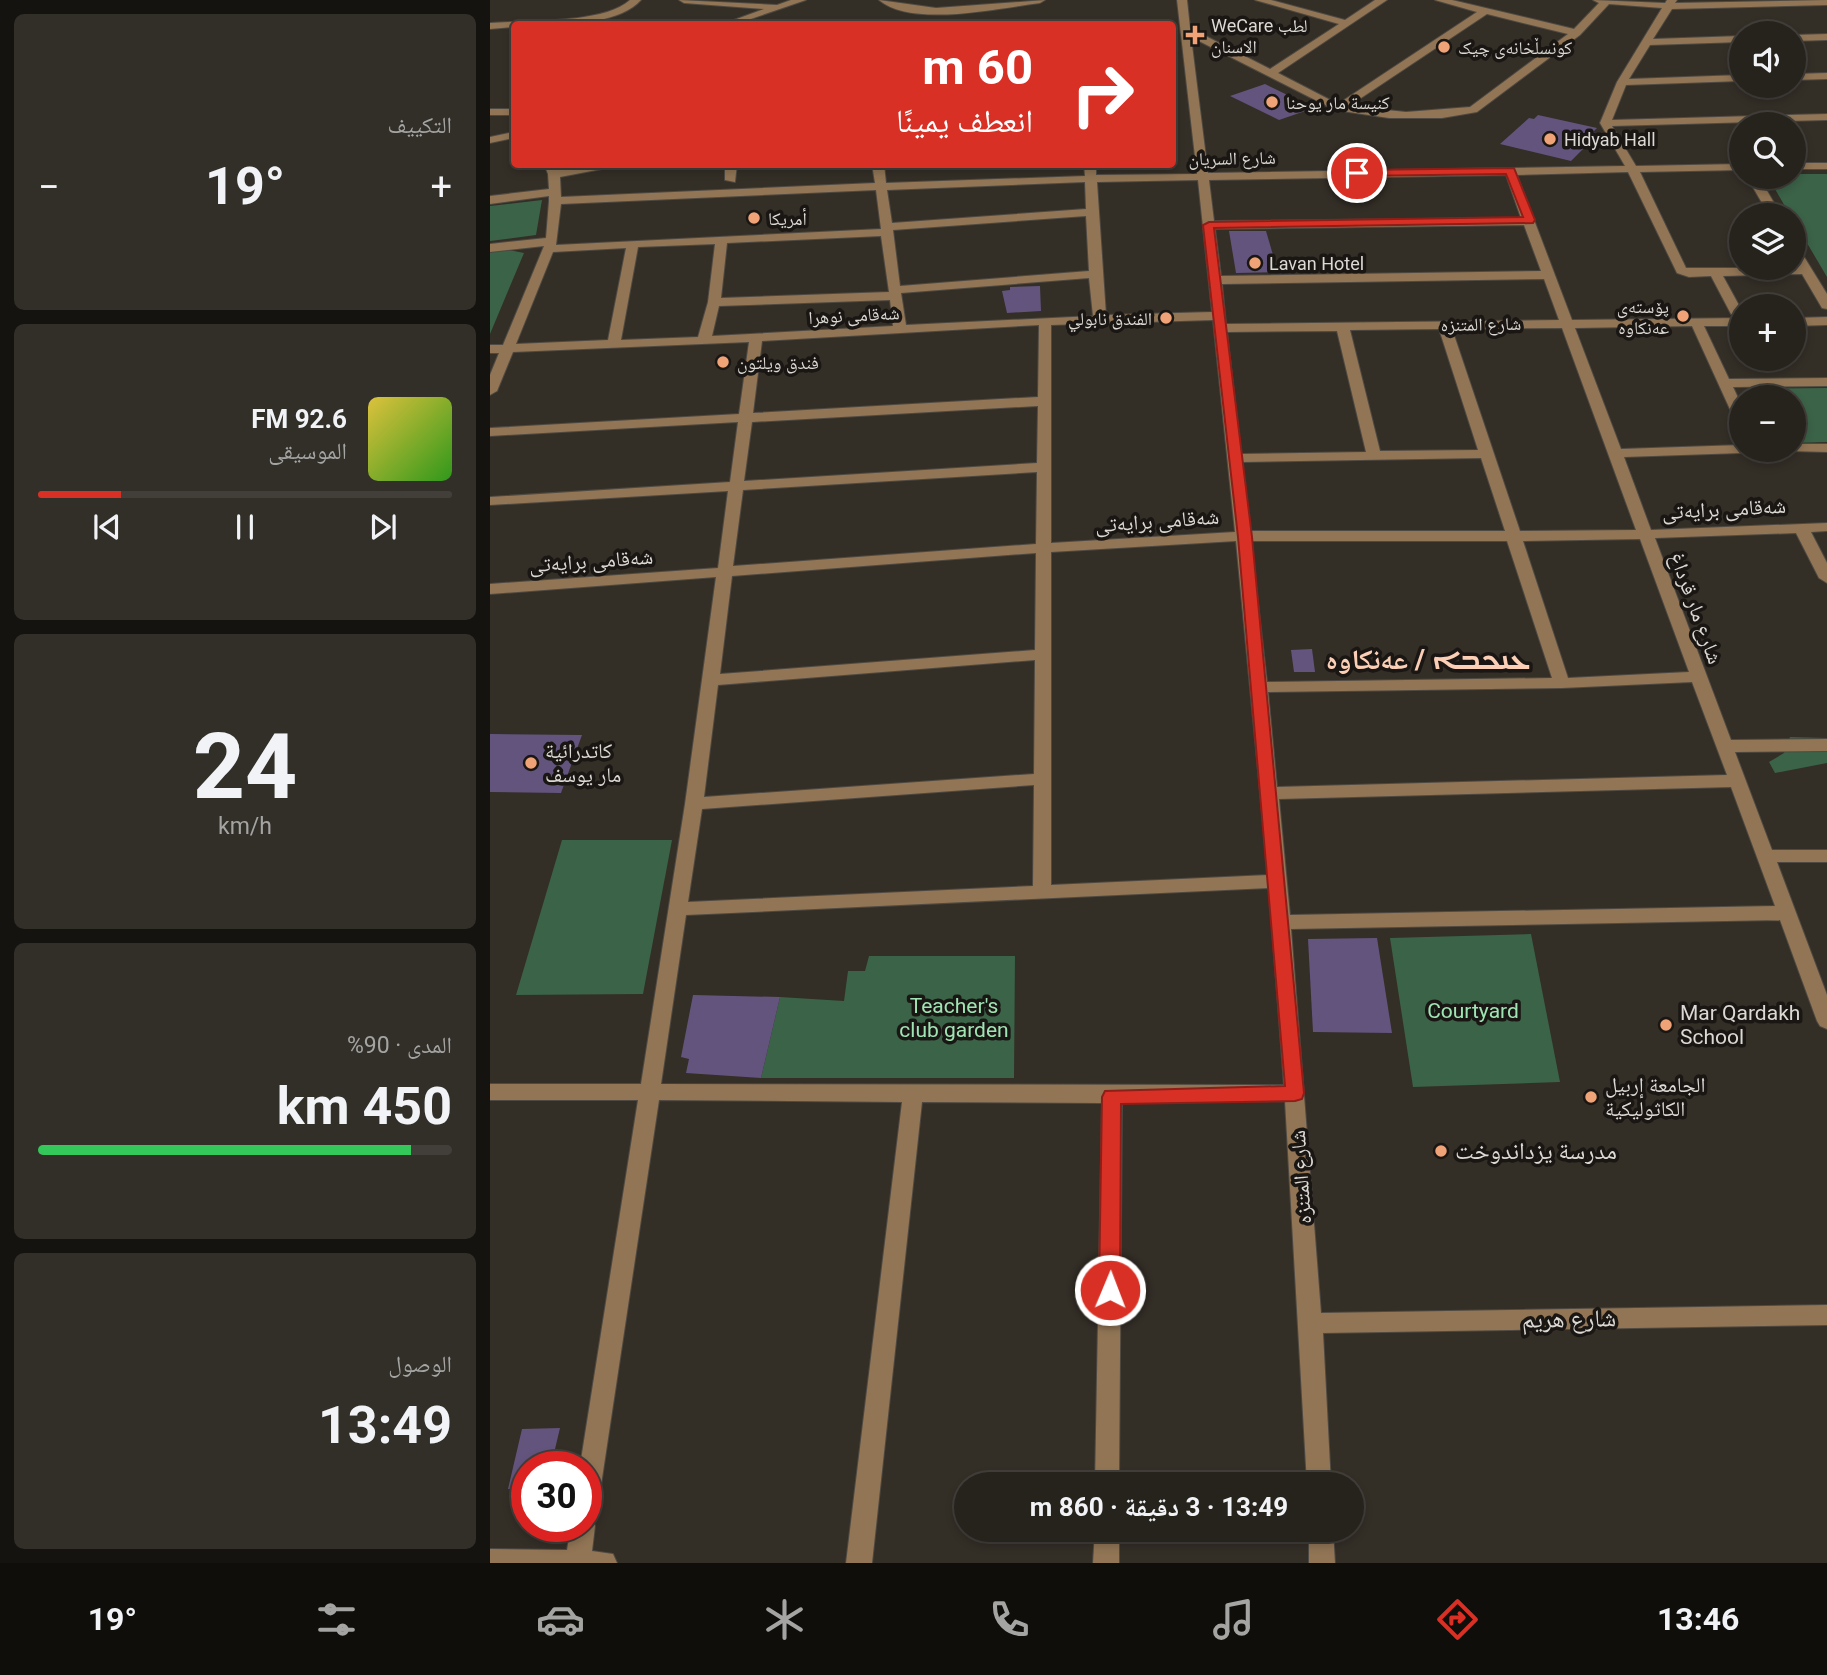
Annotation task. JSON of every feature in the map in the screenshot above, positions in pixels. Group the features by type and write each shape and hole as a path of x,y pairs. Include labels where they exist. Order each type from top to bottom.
{"street":[{"path":"545,21 600,16 628,10 636,0"},
{"path":"684,0 775,7"},
{"path":"736,21 801,0"},
{"path":"884,0 900,8 926,11 1040,0"},
{"name":"شارع المتنزه","path":"1182,0 1182,38 1209,225 1245,537 1259,687 1295,1093 1312,1323 1318,1472"},
{"path":"1260,0 1347,23"},
{"path":"1272,72 1382,0"},
{"path":"1440,0 1576,33"},
{"path":"1182,38 1272,72 1339,108 1366,114 1453,114 1474,110 1576,33 1602,1 1827,2"},
{"path":"1605,123 1622,82 1670,3"},
{"path":"1339,108 1486,11"},
{"path":"490,26 511,24"},
{"path":"1806,38 1827,37"},
{"path":"1645,42 1729,39"},
{"path":"1806,77 1827,76"},
{"path":"1622,82 1729,78"},
{"path":"490,112 511,114"},
{"path":"1605,123 1827,117"},
{"path":"1605,123 1633,170 1681,270 1689,273 1729,272"},
{"path":"490,140 511,136"},
{"path":"1806,166 1827,166"},
{"name":"شارع السريان","path":"490,200 732,195 979,181 1090,178 1729,167"},
{"path":"731,168 731,180"},
{"path":"879,168 900,331"},
{"path":"979,181 985,174 985,168"},
{"path":"1090,168 1094,274 1100,320"},
{"path":"490,391 550,245 555,197 551,169"},
{"name":"شارع مار قرداغ","path":"1510,171 1827,1021"},
{"path":"490,248 721,241 1092,212"},
{"path":"1209,225 1529,220"},
{"path":"704,340 714,302 721,241"},
{"path":"614,343 633,244"},
{"path":"1715,272 1729,299"},
{"path":"1806,273 1827,305"},
{"path":"714,302 895,293 1094,274"},
{"path":"1215,279 1549,275"},
{"name":"شارع المتنزه","path":"1220,322 1342,326 1696,322 1729,317"},
{"path":"1042,894 1045,321"},
{"name":"شەقامی نوهرا","path":"490,349 900,331 1045,321 1220,322"},
{"path":"1806,322 1827,321"},
{"path":"1696,322 1729,392"},
{"path":"1444,325 1562,683"},
{"path":"1342,326 1374,457"},
{"path":"594,1451 694,804 756,338"},
{"path":"1725,383 1827,382"},
{"path":"490,432 1045,401"},
{"path":"1806,448 1827,448"},
{"path":"1615,453 1729,449"},
{"path":"1236,458 1488,454"},
{"path":"490,501 1044,467"},
{"path":"1801,527 1827,578"},
{"name":"شەقامی برایەتی","path":"490,589 1044,548 1245,537 1646,534 1827,527"},
{"path":"709,680 1043,654"},
{"path":"1259,687 1562,683 1699,677"},
{"path":"1725,746 1827,745"},
{"path":"694,804 1042,779"},
{"path":"1268,793 1738,782"},
{"path":"1766,856 1827,856"},
{"path":"678,909 1276,881"},
{"path":"1280,922 1787,913"},
{"path":"490,1092 913,1093 1112,1097 1295,1093"},
{"path":"859,1563 913,1093"},
{"path":"1107,1472 1112,1097"},
{"name":"شارع هريم","path":"1312,1323 1827,1315"},
{"path":"577,1563 580,1542"},
{"path":"1106,1563 1107,1542"},
{"path":"1321,1542 1322,1563"},
{"path":"490,1561 604,1563"}],"green space":[{"path":"1806,174 1827,174 1827,277 1806,241 1806,203 1783,203 1775,189 1806,189"},
{"path":"542,200 536,235 490,241 490,206"},
{"path":"509,250 524,253 490,334 490,252"},
{"path":"1806,388 1827,388 1827,442 1806,443"},
{"path":"1790,737 1827,738 1827,763 1775,773 1769,762 1784,753"},
{"path":"562,840 672,840 643,994 516,995"},
{"name":"Courtyard","path":"1531,934 1560,1082 1413,1087 1390,938"},
{"name":"Teacher's club garden","path":"869,956 1015,956 1014,1078 761,1078 780,997 844,1001 848,971 865,971"}],"building":[{"name":"كنيسة مار يوحنا","path":"1265,84 1314,108 1279,120 1230,96"},
{"name":"Hidyab Hall","path":"1538,115 1597,128 1593,132 1598,134 1571,161 1500,144 1529,118 1534,119"},
{"path":"1229,231 1266,231 1278,272 1236,273"},
{"path":"1040,286 1041,311 1007,313 1002,291 1010,290 1010,287"},
{"path":"1312,649 1315,672 1294,672 1291,650"},
{"name":"كاتدرائية مار يوسف","path":"490,734 582,735 561,793 490,792"},
{"path":"1377,938 1392,1033 1313,1032 1308,939"},
{"path":"693,995 780,997 761,1078 686,1073 689,1059 681,1057"},
{"path":"560,1428 555,1451 517,1451 522,1429"}],"place":[{"name":"WeCare لطب الاسنان","path":"1195,35"},
{"name":"کونسڵخانەی چیک","path":"1444,47"},
{"name":"كنيسة مار يوحنا","path":"1272,102"},
{"name":"Hidyab Hall","path":"1550,139"},
{"name":"أمريكا","path":"754,218"},
{"name":"Lavan Hotel","path":"1255,263"},
{"name":"پۆسته‌ی عه‌نكاوه‌","path":"1683,316"},
{"name":"الفندق نابولي","path":"1166,318"},
{"name":"فندق ویلتون","path":"723,362"},
{"name":"كاتدرائية مار يوسف","path":"531,763"},
{"name":"Mar Qardakh School","path":"1666,1025"},
{"name":"الجامعة إربيل الكاثوليكية","path":"1591,1097"},
{"name":"مدرسة يزداندوخت","path":"1441,1151"}],"district":[{"name":"ܥܢܟܒܐ / عەنکاوە","path":"1428,659"}],"route":[{"path":"1110,1290 1112,1097 1295,1093 1245,537 1209,225 1529,220 1510,171 1357,173"}]}
